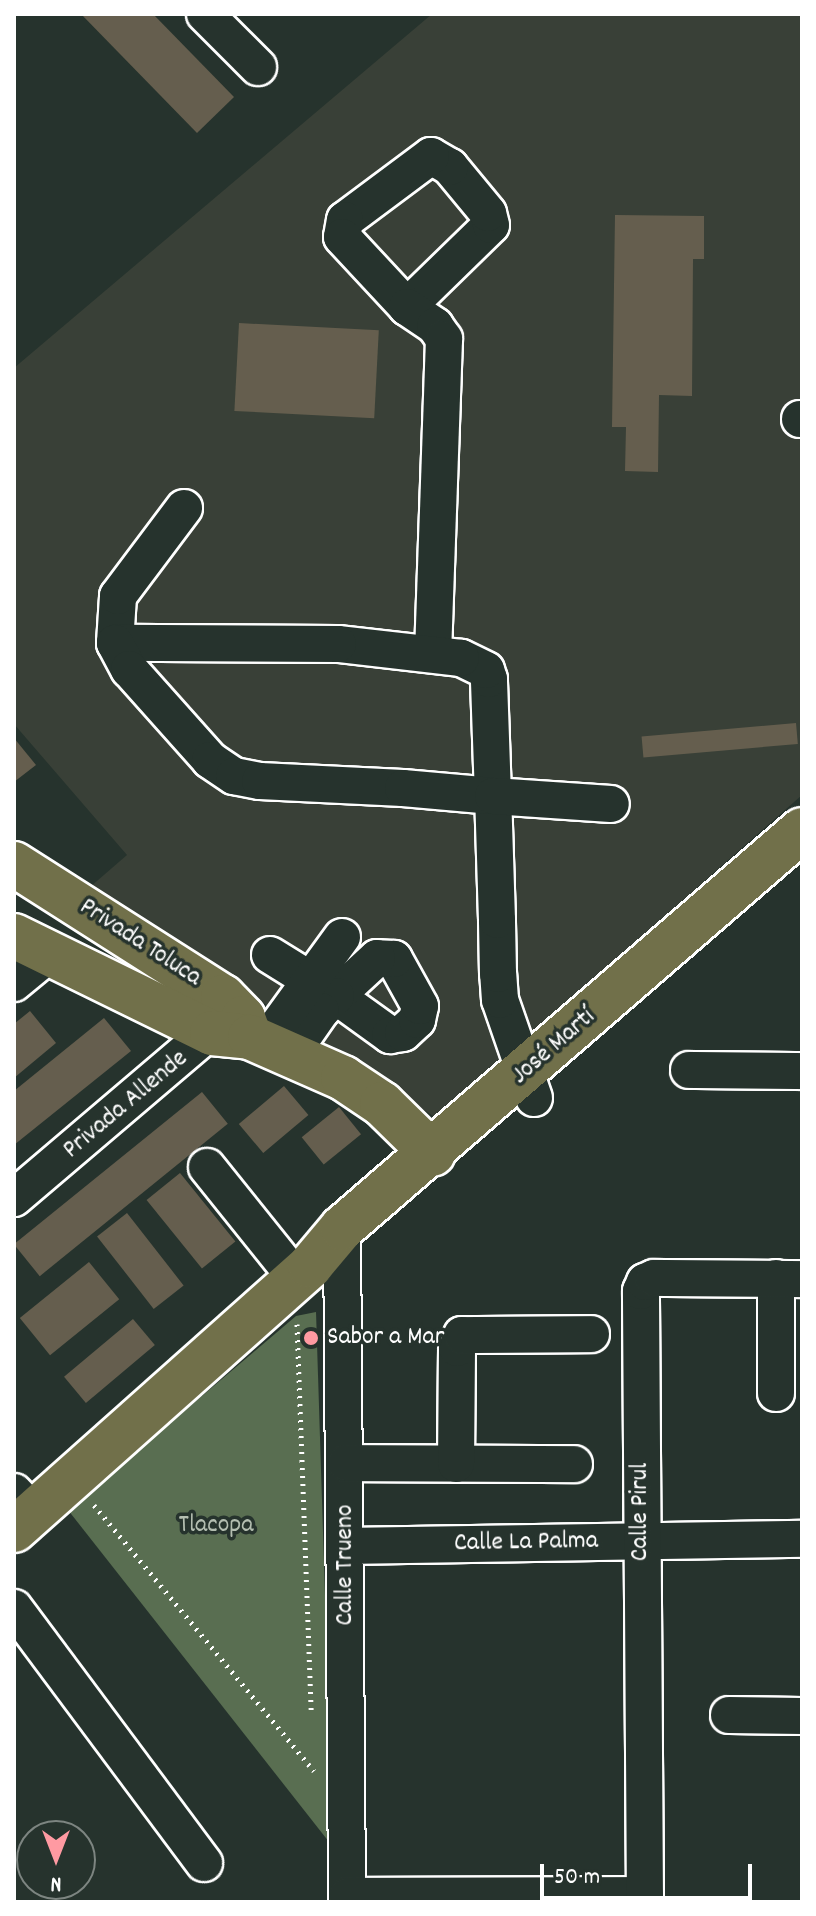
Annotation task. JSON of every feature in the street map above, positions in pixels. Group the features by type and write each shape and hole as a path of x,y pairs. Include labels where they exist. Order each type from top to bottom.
{"main road":[{"name":"José Martí","path":"313,1266 433,1154 528,1087 802,830"},
{"name":"Privada Toluca","path":"14,864 251,1035"},
{"name":"José Martí","path":"29,1507 528,1087 802,868"},
{"name":"Privada Toluca","path":"32,945 251,1035 364,1090 433,1154"}],"street":[{"path":"205,14 258,67"},
{"path":"407,307 435,326 444,339 433,653"},
{"path":"184,508 118,596 115,643 129,669 210,760 234,776 611,804"},
{"path":"115,643 267,641 433,653 476,662 486,670 500,1000 528,1087"},
{"name":"Privada Allende","path":"14,1198 323,988 342,937"},
{"path":"14,983 32,945"},
{"path":"270,955 323,988"},
{"path":"689,1070 802,1071"},
{"path":"207,1167 313,1266"},
{"name":"Calle Trueno","path":"313,1266 346,1463 347,1899"},
{"name":"Calle Pirul","path":"645,1899 642,1286 654,1278 789,1278"},
{"path":"776,1393 789,1278"},
{"path":"456,1464 457,1348 462,1335 591,1334"},
{"path":"346,1463 574,1464"},
{"name":"Calle La Palma","path":"346,1546 802,1539"},
{"path":"14,1608 204,1863"},
{"path":"729,1715 802,1716"},
{"path":"347,1899 645,1899"}],"path":[{"path":"311,1722 300,1327 313,1266"},
{"path":"29,1507 100,1506 312,1769 347,1807"},
{"path":"312,1754 312,1769"}],"shaded area":[{"path":"432,14 802,14 802,795 436,1118 90,887 127,855 14,724 14,368"}],"green space":[{"name":"Tlacopa","path":"316,1312 333,1847 68,1510 296,1316"}],"building":[{"path":"81,14 153,14 234,97 197,133"},
{"path":"615,215 704,216 704,259 693,259 692,396 659,395 658,472 625,471 626,427 612,427"},
{"path":"239,323 379,330 374,418 234,411"},
{"path":"796,723 798,744 643,757 642,737"},
{"path":"14,738 36,765 14,782"},
{"path":"30,1011 56,1043 14,1078 14,1024"},
{"path":"104,1018 131,1051 14,1145 14,1091"},
{"path":"284,1086 308,1115 263,1153 239,1124"},
{"path":"202,1092 228,1124 40,1276 14,1244"},
{"path":"339,1107 361,1134 324,1164 302,1137"},
{"path":"180,1173 235,1241 202,1268 147,1200"},
{"path":"127,1213 184,1285 154,1309 97,1236"},
{"path":"89,1262 119,1299 50,1355 20,1318"},
{"path":"133,1319 155,1345 86,1403 64,1377"}],"place":[{"name":"Sabor a Mar","path":"311,1338"}]}
